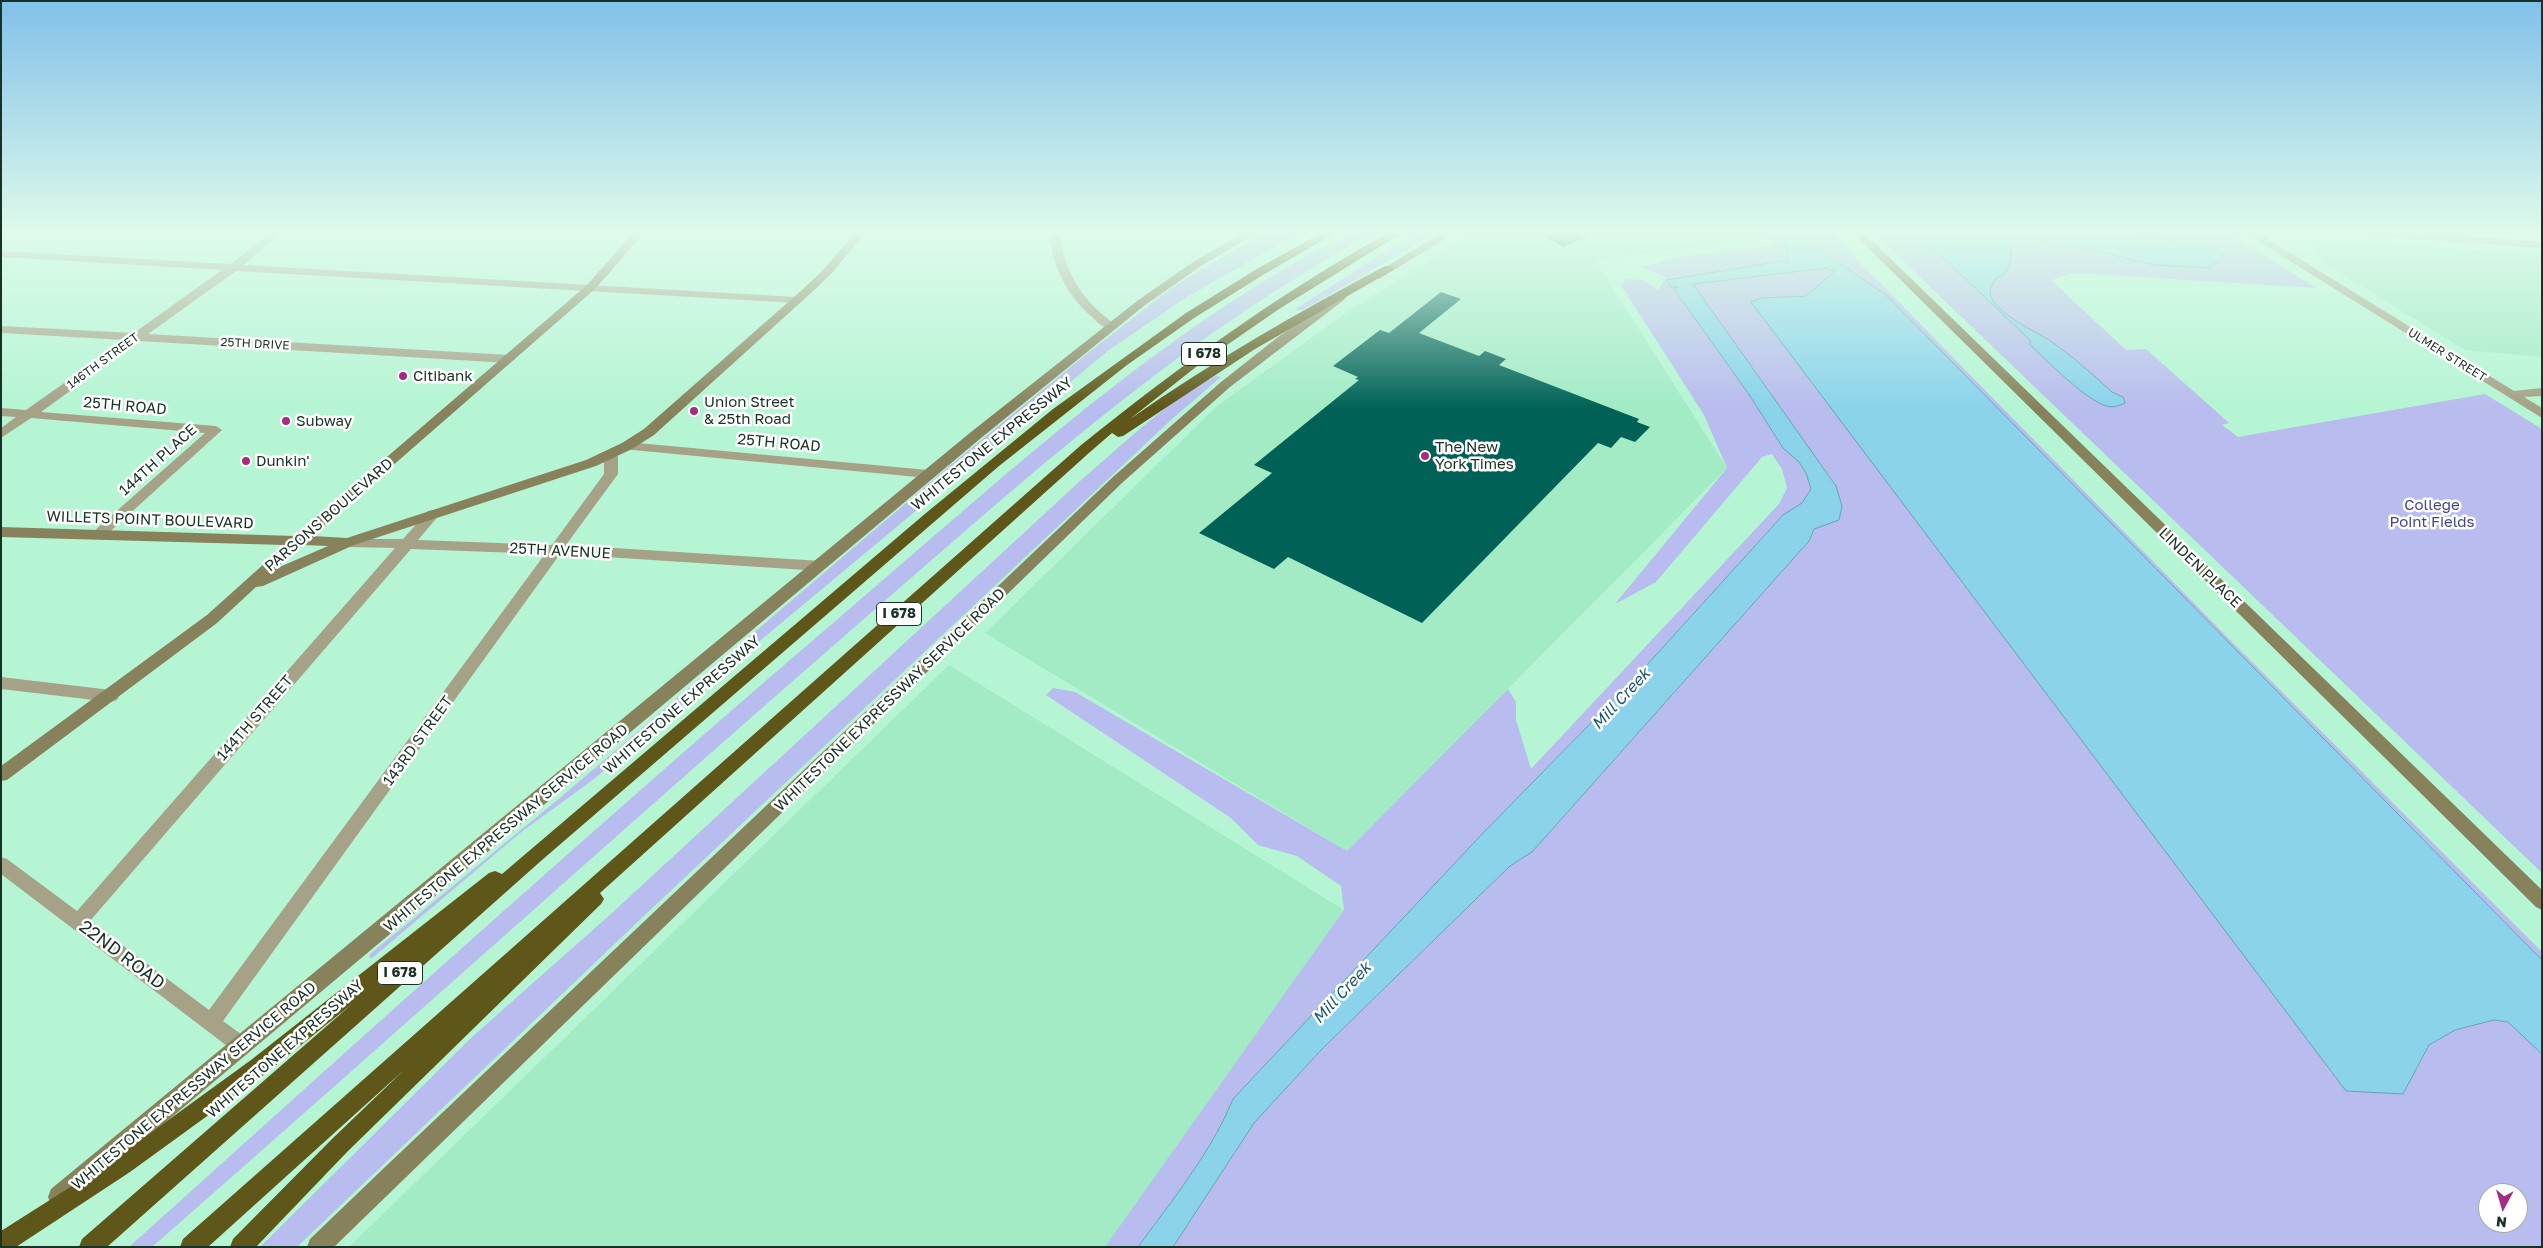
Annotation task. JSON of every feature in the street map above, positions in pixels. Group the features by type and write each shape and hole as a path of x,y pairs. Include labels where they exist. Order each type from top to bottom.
{"highway":[{"name":"WHITESTONE EXPRESSWAY","path":"90,1247 333,1031 712,702 1041,427 1168,331 1229,291"},
{"name":"I 678","path":"191,1247 1028,499 1125,416 1216,346 1298,291"},
{"path":"1028,499 1200,376 1298,317 1346,291"},
{"path":"3,1240 131,1159 281,1049 712,702"},
{"path":"241,1247 340,1145 770,729"}],"street":[{"name":"146TH STREET","path":"1,434 200,291"},
{"name":"PARSONS BOULEVARD","path":"1,775 111,696 212,619 299,540 586,291"},
{"path":"658,291 797,300"},
{"path":"246,588 350,542 567,472 627,446 648,432 806,291"},
{"path":"1076,291 1093,312 1111,326"},
{"name":"WHITESTONE EXPRESSWAY SERVICE ROAD","path":"3,1240 242,1046 821,566 928,474 1111,326 1158,291"},
{"name":"WHITESTONE EXPRESSWAY SERVICE ROAD","path":"318,1247 472,1096 760,825 1171,431 1268,349 1352,291"},
{"name":"LINDEN PLACE","path":"1918,291 2542,902"},
{"name":"ULMER STREET","path":"2344,291 2542,414"},
{"name":"25TH DRIVE","path":"1,329 509,359"},
{"path":"2511,395 2542,392"},
{"name":"25TH ROAD","path":"1,412 216,430"},
{"name":"144TH PLACE","path":"99,534 216,430"},
{"name":"25TH ROAD","path":"627,446 928,474"},
{"name":"143RD STREET","path":"212,1022 611,474 611,454"},
{"name":"144TH STREET","path":"78,922 433,514"},
{"name":"WILLETS POINT BOULEVARD","path":"1,532 299,540"},
{"name":"25TH AVENUE","path":"299,540 557,550 821,566"},
{"path":"1,683 111,696"},
{"name":"22ND ROAD","path":"1,864 242,1046"}],"shaded area":[{"path":"1380,291 1615,291 1727,468 1347,851 985,633 1217,406 1354,307"},
{"path":"2370,291 2542,291 2542,357 2465,350"},
{"path":"949,665 1344,910 1114,1247 349,1247"}],"green space":[{"path":"1168,291 1197,291 1109,350 594,779 520,833 371,959 369,955 561,797 940,474 1084,356"},
{"path":"1248,291 1276,291 1162,370 1031,474 152,1247 129,1247 489,924 762,684 1008,472 1114,386 1224,306"},
{"path":"1323,291 1335,291 1303,310 1294,310"},
{"path":"1625,291 1676,291 1748,393 1783,448 1799,462 1806,473 1811,489 1802,503 1783,515 1636,677 1484,832 1233,1099 1214,1138 1202,1157 1138,1247 1105,1247 1344,910 1341,886 1297,856 1258,845 1231,818 1046,695 1053,688 1075,692 1347,851 1508,689 1516,702 1516,720 1531,769 1779,504 1787,488 1782,469 1772,454 1762,457 1656,582 1615,604 1727,468 1704,415"},
{"path":"1698,291 1812,291 1806,296 1761,298 1752,302 2346,1090 2403,1094 2429,1045 2455,1030 2494,1020 2508,1022 2542,1054 2542,1247 1173,1247 1254,1123 1322,1049 1510,866 1532,852 1809,541 1836,486"},
{"path":"1881,291 1888,291 2233,643 2542,952 2542,960"},
{"name":"College Point Fields","path":"1935,291 2063,291 2126,350 2146,349 2229,423 2222,425 2238,437 2485,394 2542,429 2542,873"},
{"path":"1216,376 1221,377 1172,419 645,915 297,1247 260,1247 472,1037 612,913 1079,482 1163,410 1199,385"}],"water":[{"name":"Mill Creek","path":"1676,291 1698,291 1836,486 1842,506 1839,520 1814,529 1809,541 1532,852 1510,866 1322,1049 1254,1123 1173,1247 1138,1247 1202,1157 1214,1138 1233,1099 1484,832 1636,677 1783,515 1802,503 1811,489 1806,473 1799,462 1783,448 1748,393"},
{"path":"1812,291 1881,291 1886,295 2542,960 2542,1054 2508,1022 2494,1020 2455,1030 2429,1045 2403,1094 2346,1091 1751,302 1761,298 1806,296"},
{"path":"1979,291 1990,291 1991,297 1996,305 2004,312 2057,346 2112,392 2123,397 2125,403 2111,407 2097,402 2056,370 2030,345 2030,340"}],"building":[{"name":"The New York Times","path":"1441,292 1461,299 1419,333 1479,356 1485,351 1506,359 1499,365 1639,419 1637,422 1650,427 1635,442 1621,437 1611,448 1598,443 1422,623 1288,557 1274,569 1199,533 1272,473 1254,465 1359,380 1355,379 1358,377 1333,366 1380,330 1389,333"}],"place":[{"name":"Citibank","path":"403,376"},
{"name":"Union Street & 25th Road","path":"694,411"},
{"name":"Subway","path":"286,421"},
{"name":"The New York Times","path":"1425,456"},
{"name":"Dunkin'","path":"246,461"}]}
